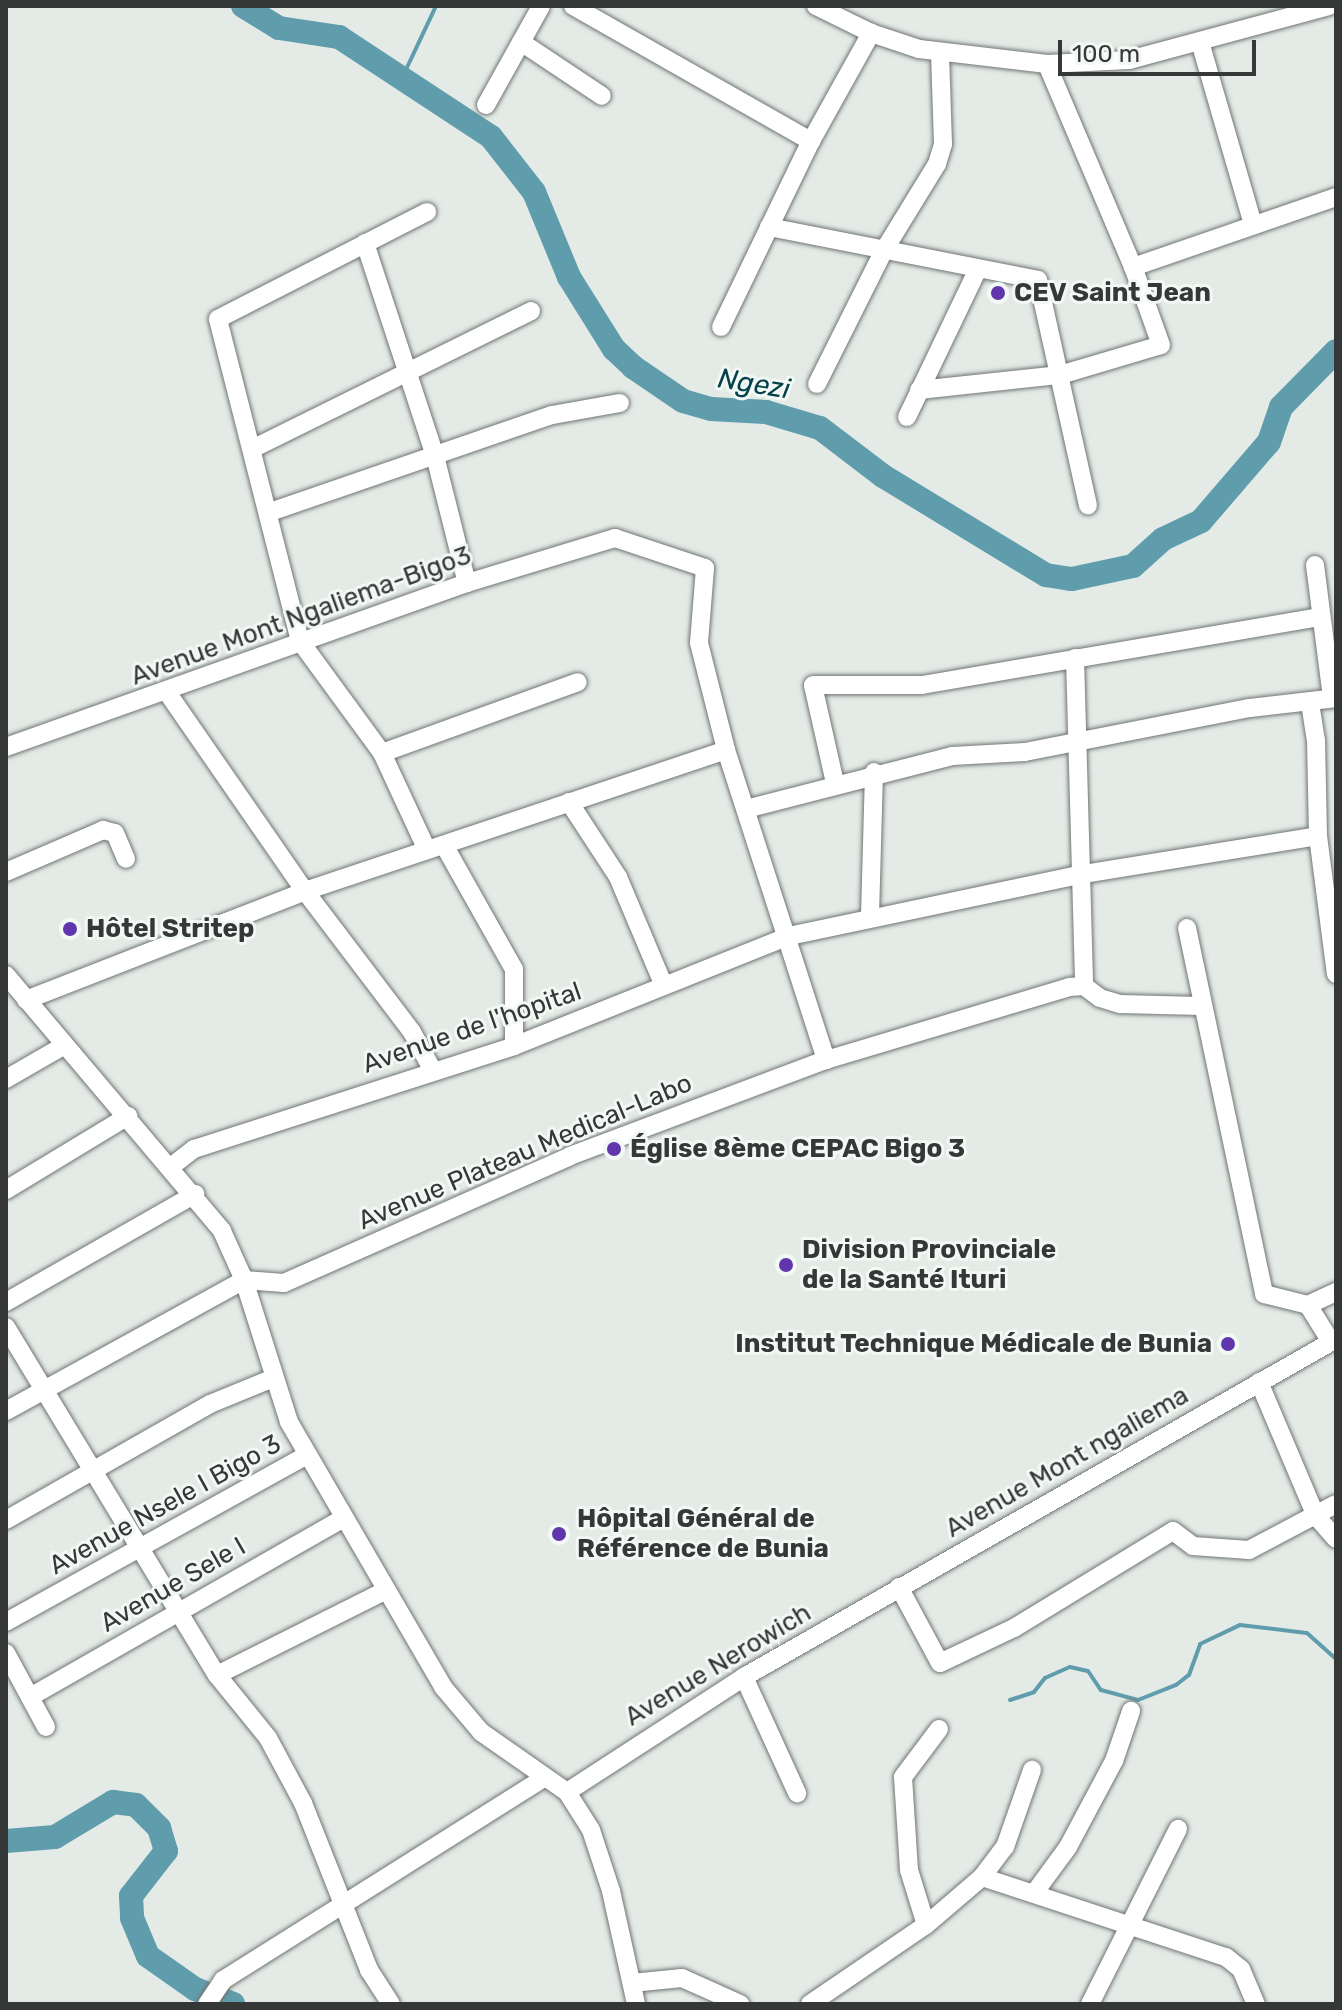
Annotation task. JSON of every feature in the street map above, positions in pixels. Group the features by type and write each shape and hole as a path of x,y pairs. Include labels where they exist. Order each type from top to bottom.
{"street":[{"path":"486,105 541,6"},
{"path":"573,6 811,141"},
{"path":"816,6 871,33 940,52 1047,64 1129,60 1329,6"},
{"path":"721,327 811,141 871,33"},
{"path":"521,42 602,96"},
{"path":"1200,42 1253,225"},
{"path":"817,384 883,252 937,164 943,144 940,52"},
{"path":"919,390 1060,375 1161,345 1133,267 1047,64"},
{"path":"1133,267 1336,197"},
{"path":"427,212 218,319 254,448 300,641 382,753 435,847 514,969 514,1046"},
{"path":"769,227 977,271 1038,280 1088,506"},
{"path":"365,243 435,456 467,583"},
{"path":"907,417 977,271"},
{"path":"254,448 531,311"},
{"path":"270,512 552,415 620,403"},
{"name":"Avenue Mont Ngaliema-Bigo3","path":"6,747 467,583 615,538 705,568 699,643 726,750"},
{"path":"746,809 874,772 952,756 1025,752 1250,708 1334,698 1318,617 1315,565"},
{"path":"835,783 813,685 922,685 1318,617"},
{"path":"1075,658 1084,874 1084,986 1100,998 1120,1004 1201,1006"},
{"path":"382,753 578,682"},
{"path":"167,692 305,891 412,1032 432,1069"},
{"path":"1310,703 1316,740 1318,836 1331,904 1336,974"},
{"path":"26,1000 305,891 726,750 789,936 790,954 826,1060"},
{"path":"870,916 874,772"},
{"path":"569,802 618,877 664,986"},
{"path":"6,872 103,830 115,833 126,859"},
{"name":"Avenue de l'hopital","path":"172,1166 194,1149 432,1069 514,1046 789,936 870,916 1084,874 1318,836"},
{"path":"1187,928 1264,1294 1308,1305 1336,1292"},
{"path":"6,975 172,1166 222,1231 244,1280 271,1379 306,1456 385,1591 462,1709 481,1732 567,1792 591,1830 636,2004"},
{"name":"Avenue Plateau Medical-Labo","path":"244,1280 284,1283 570,1156 826,1060 1084,986"},
{"path":"6,1079 65,1045"},
{"path":"6,1190 128,1116"},
{"path":"6,1302 195,1194"},
{"path":"6,1411 244,1280"},
{"path":"1308,1305 1334,1341"},
{"path":"6,1327 217,1675 268,1738 303,1803 369,1970 391,2004"},
{"name":"Avenue Mont ngaliema","path":"899,1587 1334,1341"},
{"path":"6,1520 210,1404 271,1379"},
{"path":"1259,1382 1316,1516 1336,1539"},
{"name":"Avenue Nsele I Bigo 3","path":"6,1622 306,1456"},
{"path":"899,1587 940,1663 1014,1628 1173,1531 1193,1546 1249,1550 1336,1504"},
{"name":"Avenue Sele I","path":"30,1697 342,1519"},
{"name":"Avenue Nerowich","path":"567,1792 744,1677 899,1587"},
{"path":"217,1675 385,1591"},
{"path":"6,1653 46,1727"},
{"path":"744,1677 797,1793"},
{"path":"1035,1892 1068,1847 1114,1761 1131,1711"},
{"path":"926,1925 909,1870 903,1777 939,1729"},
{"path":"810,2004 926,1925 982,1877 1005,1847 1032,1770"},
{"path":"212,1996 344,1901 544,1778"},
{"path":"1090,2004 1178,1829"},
{"path":"982,1877 1226,1957 1241,1969 1256,2004"},
{"path":"632,1983 682,1978 740,2004"}],"waterway":[{"name":"Ngezi","path":"243,6 279,28 339,37 491,137 534,192 569,277 614,349 633,367 683,401 711,409 766,412 820,428 883,476 1046,575 1072,579 1133,566 1163,539 1201,521 1269,442 1281,407 1336,351"},
{"path":"402,78 436,6"},
{"path":"1010,1700 1034,1692 1045,1678 1070,1667 1088,1671 1101,1690 1138,1700 1176,1685 1189,1675 1200,1644 1240,1625 1307,1633 1336,1659"},
{"name":"Ngezi","path":"6,1841 55,1837 113,1802 136,1805 159,1828 166,1851 131,1896 132,1918 148,1956 195,1989 233,2004"}],"place":[{"name":"CEV Saint Jean","path":"998,293"},
{"name":"Hôtel Stritep","path":"70,929"},
{"name":"Église 8ème CEPAC Bigo 3","path":"614,1149"},
{"name":"Division Provinciale de la Santé Ituri","path":"786,1265"},
{"name":"Institut Technique Médicale de Bunia","path":"1228,1344"},
{"name":"Hôpital Général de Référence de Bunia","path":"559,1534"}]}
